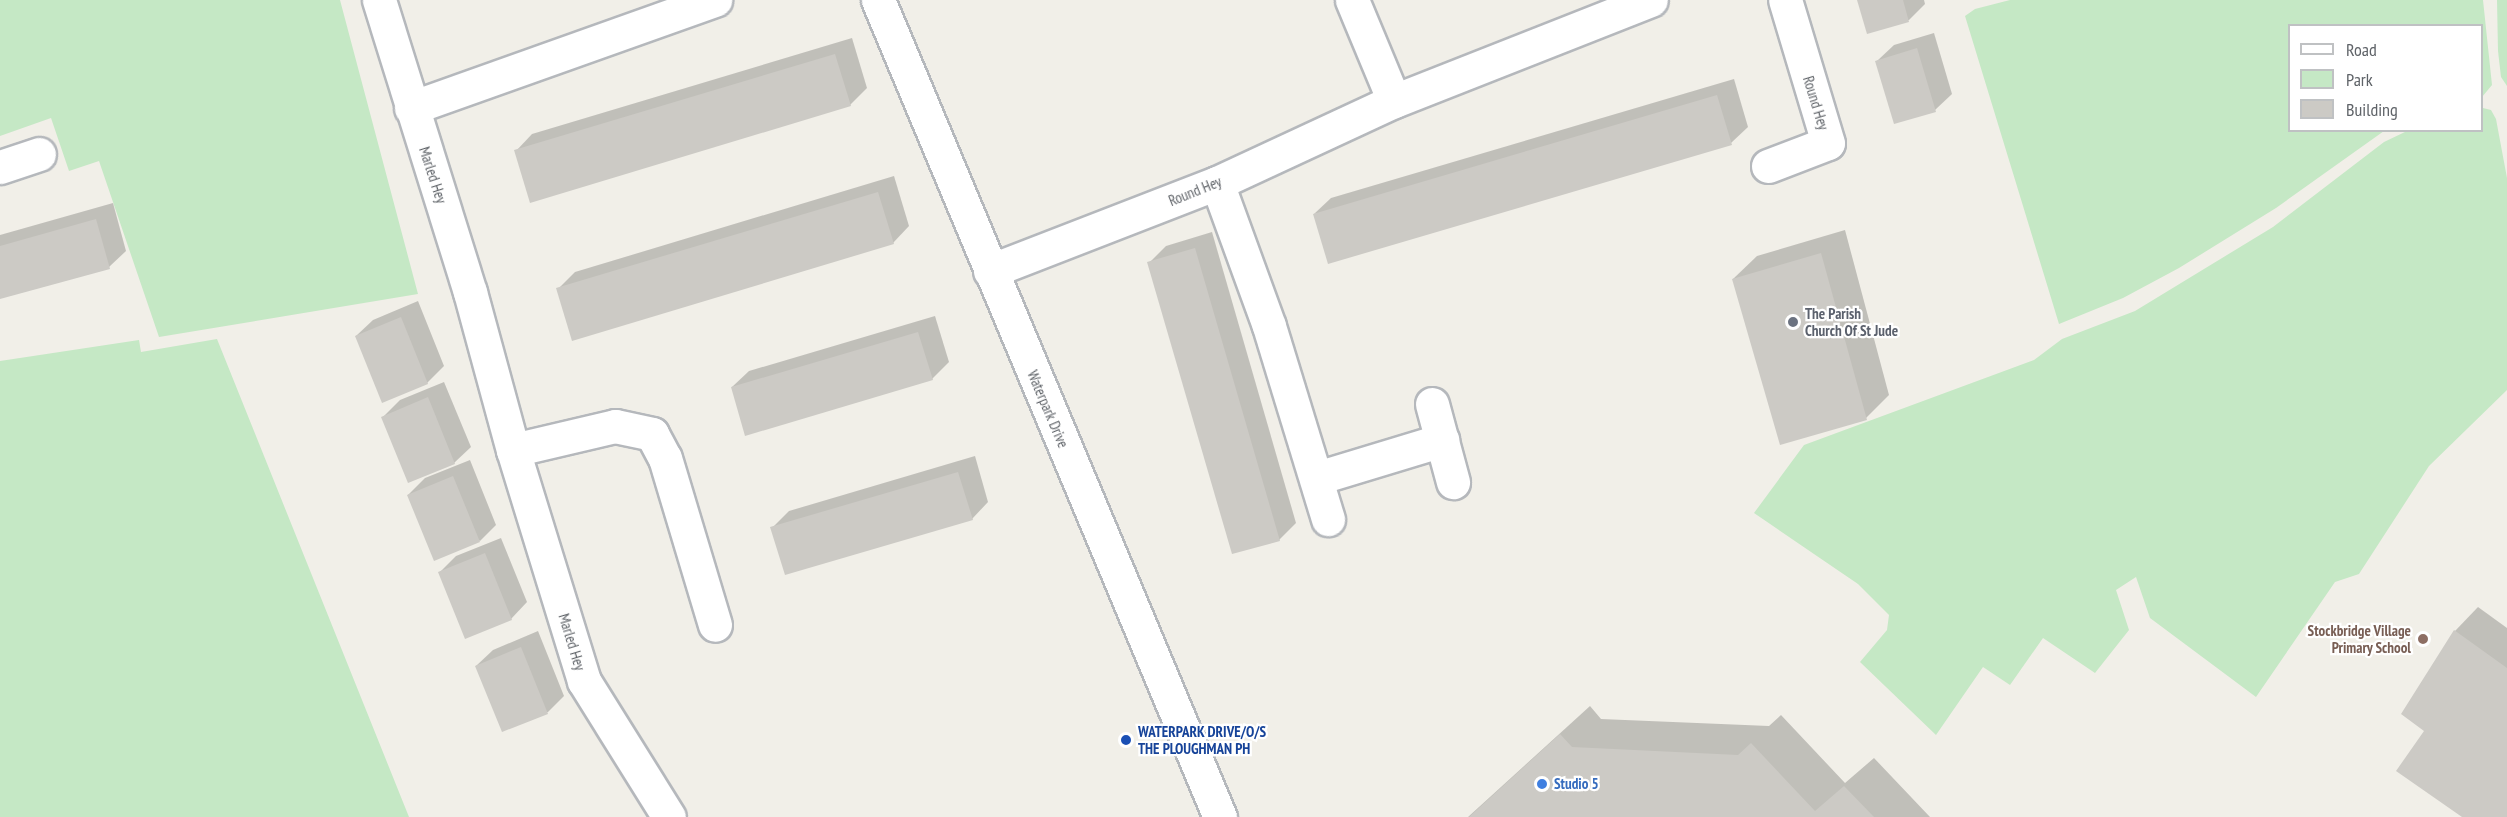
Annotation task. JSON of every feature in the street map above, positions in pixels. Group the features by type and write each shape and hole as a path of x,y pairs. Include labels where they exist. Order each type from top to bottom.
{"street":[{"name":"Marled Hey","path":"378,0 470,292 513,450 584,681 669,817"},
{"path":"411,108 715,0"},
{"name":"Waterpark Drive","path":"878,0 1220,817"},
{"path":"1352,0 1395,101"},
{"name":"Round Hey","path":"990,271 1217,183 1395,101 1651,0"},
{"name":"Round Hey","path":"1768,166 1828,143 1785,0"},
{"path":"0,166 39,154"},
{"path":"1217,183 1269,327 1328,519"},
{"path":"1432,404 1454,482"},
{"path":"513,450 615,426 652,434 665,458 715,625"},
{"path":"1317,478 1442,440"}],"green space":[{"path":"0,0 340,0 418,294 159,337 99,161 69,171 51,118 0,136"},
{"path":"2010,0 2483,0 2492,85 2483,96 2483,24 2288,24 2288,132 2383,132 2276,208 2179,268 2123,298 2059,324 1965,16 1975,9"},
{"path":"2497,0 2507,0 2507,86 2501,77"},
{"path":"2483,108 2491,110 2496,119 2507,178 2507,390 2429,466 2359,574 2335,582 2256,697 2150,618 2136,577 2116,590 2129,630 2095,673 2043,638 2010,685 1983,667 1936,735 1860,662 1887,630 1889,615 1858,584 1754,513 1804,445 2034,360 2062,339 2135,311 2273,227 2384,142 2405,132 2483,132"},
{"path":"217,339 409,817 0,817 0,361 139,340 141,352"}],"building":[{"path":"1857,0 1903,0 1909,22 1867,34"},
{"path":"1917,48 1936,112 1894,124 1875,61"},
{"path":"835,54 851,106 530,203 514,150"},
{"path":"1717,95 1732,145 1328,264 1313,214"},
{"path":"878,192 894,244 572,341 556,288"},
{"path":"96,219 110,269 0,299 0,246"},
{"path":"1195,248 1280,541 1232,554 1147,262"},
{"name":"The Parish Church Of St Jude","path":"1821,253 1867,420 1780,445 1732,279"},
{"path":"401,317 428,384 382,403 355,336"},
{"path":"918,332 933,380 745,436 731,387"},
{"path":"428,397 455,464 408,483 381,417"},
{"path":"958,472 973,520 785,575 770,527"},
{"path":"453,476 480,542 434,561 407,495"},
{"path":"485,553 512,620 465,639 438,572"},
{"path":"2454,630 2507,668 2507,817 2462,817 2396,771 2424,731 2401,714"},
{"path":"521,647 548,714 502,732 475,666"},
{"path":"1560,734 1572,747 1738,755 1751,743 1815,811 1844,786 1874,817 1469,817"}],"place":[{"name":"The Parish Church Of St Jude","path":"1793,322"},
{"name":"Stockbridge Village Primary School","path":"2423,639"},
{"name":"WATERPARK DRIVE/O/S THE PLOUGHMAN PH","path":"1126,740"},
{"name":"Studio 5","path":"1542,784"}]}
